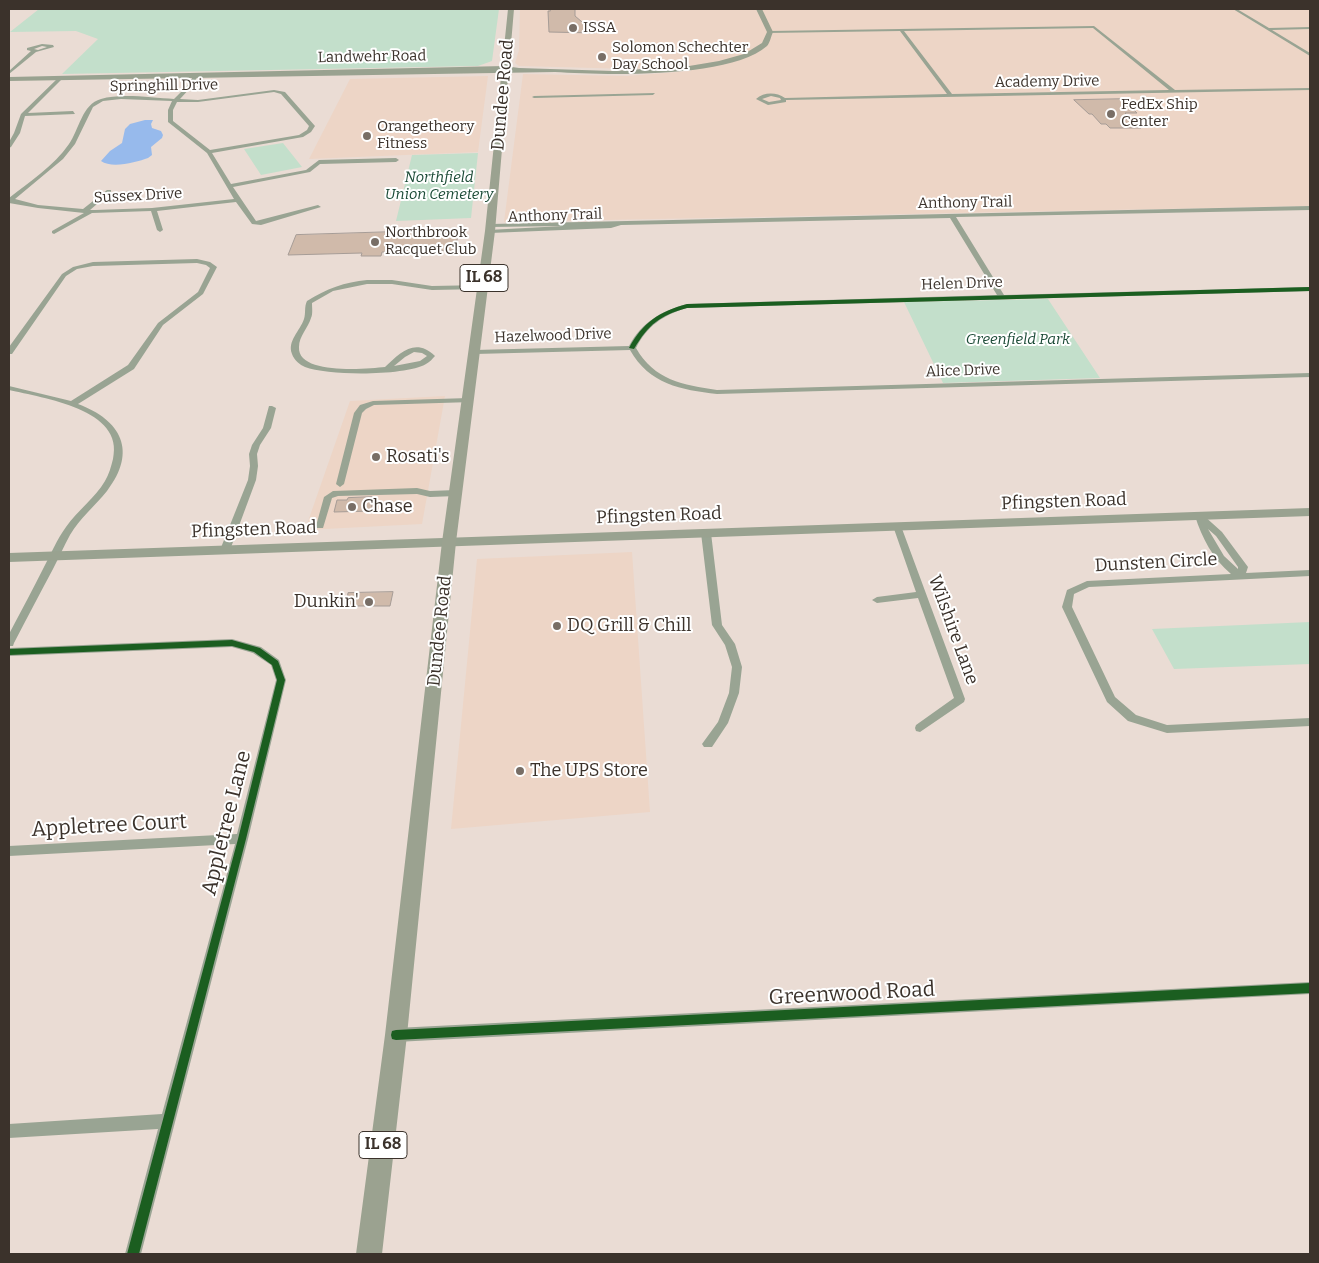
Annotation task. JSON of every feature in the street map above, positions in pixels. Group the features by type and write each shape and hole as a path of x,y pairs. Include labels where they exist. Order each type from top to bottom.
{"main road":[{"name":"Dundee Road","path":"369,1254 396,1035 449,542 491,229 510,9"},
{"name":"Landwehr Road","path":"677,68 732,56 755,45 762,33 752,9"},
{"path":"759,9 770,32"},
{"name":"Landwehr Road","path":"9,79 505,70 613,73 711,64 746,56 765,44 770,32"},
{"name":"Pfingsten Road","path":"9,558 1310,512"}],"street":[{"path":"1236,9 1310,55"},
{"path":"770,32 1094,27 1174,92"},
{"path":"1268,29 1310,28"},
{"path":"901,30 951,96"},
{"path":"9,73 34,51"},
{"path":"196,76 188,88 173,101 169,112 171,122 209,152 254,223 261,223 318,207"},
{"path":"9,146 17,133 23,115 60,78"},
{"name":"Academy Drive","path":"784,99 1310,89"},
{"name":"Springhill Drive","path":"9,201 61,158 72,144 91,106 102,100 121,98 198,101 274,91 283,93 312,126 309,131 301,136 209,152"},
{"path":"534,97 653,94"},
{"path":"23,115 73,112"},
{"path":"229,186 308,171 319,162 396,160"},
{"path":"54,232 87,211 108,191"},
{"name":"Sussex Drive","path":"9,201 32,206 122,213 238,200"},
{"name":"Anthony Trail","path":"954,218 1310,208"},
{"path":"154,210 160,230"},
{"name":"Anthony Trail","path":"491,229 620,224 1310,212"},
{"path":"954,218 1001,296"},
{"name":"Anthony Trail","path":"641,228 716,223"},
{"path":"9,352 64,275 76,268 93,264 197,260 214,267 201,293 160,324 131,367 73,403"},
{"path":"387,369 401,354 413,349 425,350 431,356 424,362 411,366 387,369 333,371 313,369 299,360 295,347 299,332 308,318 309,302 338,286 359,282 403,282 433,288 483,287"},
{"name":"Helen Drive","path":"632,348 639,332 655,319 671,310 687,306 1310,289"},
{"name":"Hazelwood Drive","path":"475,352 632,348"},
{"name":"Alice Drive","path":"632,348 643,364 663,378 688,389 717,392 1310,375"},
{"path":"9,388 73,403 97,415 111,426 118,440 119,455 114,472 105,487 69,529 9,643"},
{"path":"340,484 358,413 363,407 373,403 469,400"},
{"path":"226,550 252,480 253,454 256,445 267,428 272,408"},
{"path":"320,526 328,497 336,494 417,491 430,494 456,493"},
{"name":"Dunsten Circle","path":"1199,516 1204,532 1229,569 1241,576"},
{"name":"Wilshire Lane","path":"897,526 960,699 920,728"},
{"path":"706,533 717,625 730,644 737,667 734,693 723,723 708,744"},
{"name":"Dunsten Circle","path":"1310,573 1087,584 1070,592 1067,607 1111,699 1132,718 1167,729 1310,722"},
{"path":"877,600 922,594"},
{"name":"Appletree Lane","path":"9,652 232,643 257,650 275,663 281,680 242,839 133,1254"},
{"name":"Appletree Court","path":"9,851 242,839"},
{"name":"Greenwood Road","path":"396,1035 1310,988"},
{"path":"9,1130 168,1121"}],"shaded area":[{"path":"520,9 1310,9 1310,206 504,222 523,74 627,76 691,71 689,63 632,69 519,66 515,63 519,50"},
{"path":"488,76 478,152 309,159 350,79"},
{"path":"445,396 422,524 305,530 350,401"},
{"path":"632,552 650,812 451,829 477,559"}],"green space":[{"path":"39,9 499,9 492,61 478,66 62,74 98,39 76,31 10,32"},
{"path":"283,143 302,167 261,175 244,149"},
{"name":"Northfield Union Cemetery","path":"478,153 471,218 396,221 412,155"},
{"name":"Greenfield Park","path":"1048,299 1100,378 943,383 904,302"},
{"path":"1310,622 1310,664 1174,669 1152,629"}],"water":[{"path":"153,120 152,128 161,131 163,135 151,147 152,155 143,160 118,165 101,161 110,151 122,143 125,129 130,124"}],"building":[{"path":"550,9 575,9 575,16 595,33 549,32 548,11"},
{"name":"FedEx Ship Center","path":"1123,99 1137,113 1125,113 1141,128 1110,128 1106,124 1101,124 1074,100"},
{"name":"Northbrook Racquet Club","path":"459,230 455,250 382,252 381,256 361,256 362,253 288,255 296,235"},
{"name":"Chase","path":"373,497 371,511 334,512 337,500"},
{"name":"Dunkin'","path":"393,592 390,606 346,606 348,593"}],"cycle path":[{"path":"632,348 642,331 654,320 669,312 687,306 1310,289"},
{"path":"9,652 232,643 257,650 275,663 281,680 242,839 133,1254"},
{"path":"396,1035 1310,988"}],"place":[{"name":"ISSA","path":"573,28"},
{"name":"Solomon Schechter Day School","path":"602,57"},
{"name":"FedEx Ship Center","path":"1111,114"},
{"name":"Orangetheory Fitness","path":"367,136"},
{"name":"Northbrook Racquet Club","path":"375,242"},
{"name":"Rosati's","path":"376,457"},
{"name":"Chase","path":"352,507"},
{"name":"Dunkin'","path":"369,602"},
{"name":"DQ Grill & Chill","path":"557,626"},
{"name":"The UPS Store","path":"520,771"}]}
